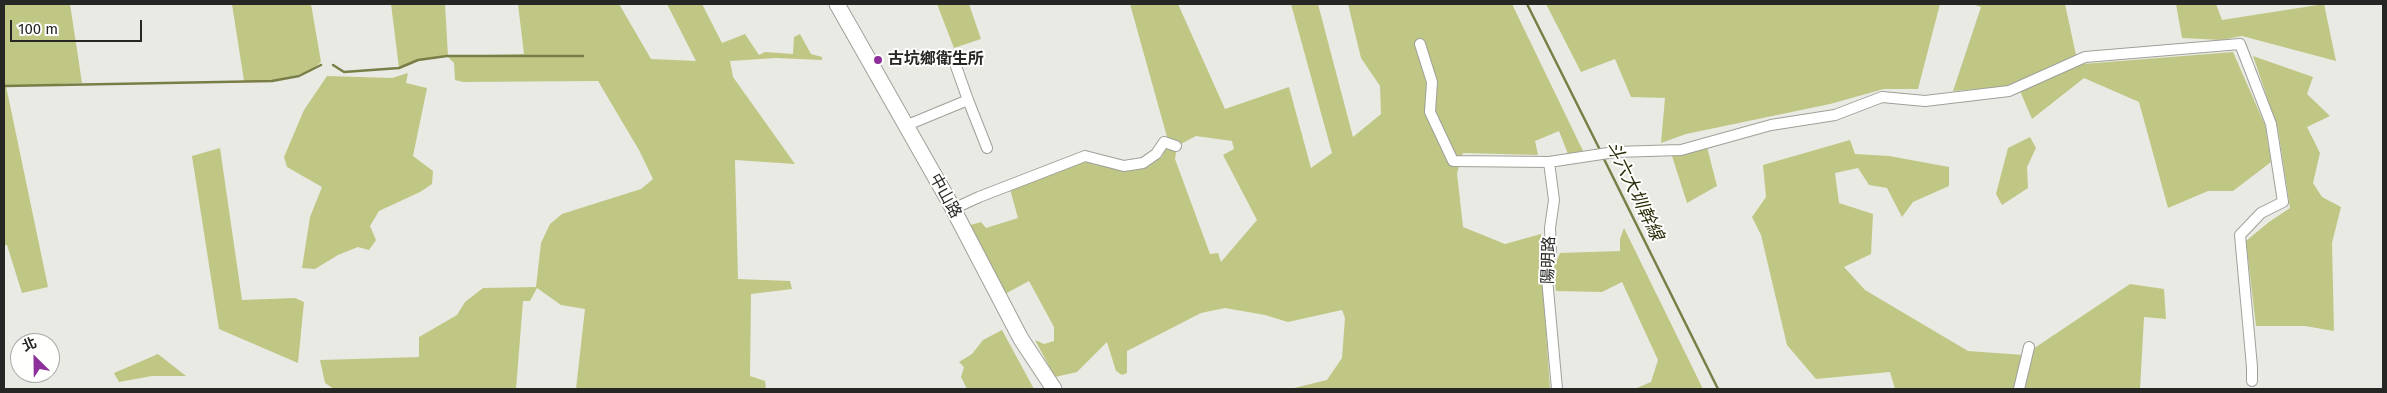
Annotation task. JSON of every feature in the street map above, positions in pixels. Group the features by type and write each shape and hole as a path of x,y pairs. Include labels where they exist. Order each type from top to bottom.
{"main road":[{"name":"中山路","path":"836,4 953,209 1021,339 1054,389"}],"street":[{"path":"1420,44 1432,82 1430,112 1453,161 1548,162 1615,152 1680,150 1771,126 1835,115 1882,97 1925,100 2009,91 2085,57 2240,44 2271,124 2283,202 2261,213 2240,235 2252,381"},
{"path":"952,55 987,148"},
{"path":"905,126 968,100"},
{"path":"953,209 1085,156 1124,166 1144,163 1156,154 1164,142 1176,146"},
{"name":"陽明路","path":"1548,162 1554,200 1550,228 1552,254 1546,267 1557,389"},
{"path":"2019,389 2029,347"}],"green space":[{"path":"4,4 70,4 82,83 6,86 48,287 22,293 7,245 4,245"},
{"path":"232,4 311,4 321,62 311,71 283,79 244,81"},
{"path":"391,4 445,4 448,56 524,54 518,4 619,4 651,59 696,61 667,4 702,4 722,43 745,34 759,55 765,52 793,54 794,37 800,34 811,54 822,57 822,60 776,58 730,61 733,77 795,164 735,160 738,279 790,281 792,289 751,294 750,376 765,381 766,389 576,389 585,309 561,305 537,288 530,301 523,301 516,389 334,389 325,383 320,360 419,357 419,337 457,315 465,302 483,288 536,287 541,243 550,224 562,214 641,189 653,179 639,150 598,81 463,82 455,80 454,63 447,56 418,60 399,68"},
{"path":"937,4 969,4 981,39 954,48"},
{"path":"1130,4 1178,4 1225,109 1289,87 1311,168 1332,153 1291,4 1318,4 1353,137 1381,114 1380,86 1361,58 1348,4 1512,4 1583,151 1568,154 1559,131 1535,141 1538,155 1463,153 1457,173 1463,227 1505,244 1541,234 1546,252 1542,271 1550,389 1290,389 1327,380 1342,358 1345,318 1342,310 1288,322 1265,315 1225,308 1201,313 1127,351 1127,373 1122,375 1116,371 1107,342 1077,372 1055,377 1035,340 1044,344 1054,341 1054,327 1029,281 1005,294 967,226 981,222 986,228 1018,218 1010,189 1085,161 1124,170 1146,168 1162,157 1167,137","holes":["1196,136 1232,141 1234,149 1223,155 1257,220 1221,262 1218,253 1210,254 1175,159 1177,146"]},
{"path":"1546,4 1940,4 1918,89 1884,89 1830,104 1686,134 1661,143 1665,98 1631,97 1615,59 1581,72"},
{"path":"1972,4 2065,4 2076,55 2007,87 1953,91 1981,7"},
{"path":"2176,4 2216,4 2222,20 2324,4 2336,61 2242,36 2221,40 2182,38"},
{"path":"2233,52 2265,125 2271,162 2233,191 2208,191 2168,208 2139,102 2084,78 2032,119 2020,91 2083,64"},
{"path":"2253,56 2313,77 2307,94 2330,116 2307,127 2320,153 2313,183 2322,197 2341,207 2332,243 2334,331 2305,326 2256,326 2246,241 2290,208 2278,129"},
{"path":"408,73 406,83 427,88 413,156 433,171 432,184 420,192 379,211 370,226 376,240 369,250 358,247 338,255 315,269 302,268 310,217 322,187 287,167 284,157 304,110 327,76 392,78"},
{"path":"2030,137 2036,148 2027,167 2028,188 2002,205 1996,194 2008,148"},
{"path":"1850,140 1855,154 1889,156 1949,167 1949,186 1913,202 1902,217 1887,188 1869,185 1858,168 1835,173 1839,203 1873,214 1871,254 1844,267 1865,290 1968,351 2024,355 2130,284 2164,289 2166,319 2144,317 2140,389 1895,389 1890,372 1816,379 1787,345 1761,235 1752,217 1766,197 1763,165"},
{"path":"1707,147 1717,186 1687,203 1672,156"},
{"path":"220,148 242,300 295,298 304,302 298,363 219,329 192,156"},
{"path":"1624,228 1703,389 1621,389 1637,388 1651,382 1658,360 1622,282 1602,292 1556,291 1553,269 1560,253 1620,251 1620,239"},
{"path":"1002,330 1034,389 967,389 961,377 964,367 959,362 972,354 983,340"},
{"path":"158,354 186,376 152,376 119,382 114,373"}],"waterway":[{"name":"斗六大圳幹線","path":"1527,4 1600,150"},
{"path":"333,65 344,72 399,68 418,60 447,56 583,56"},
{"path":"4,86 272,81 299,76 321,65"},
{"name":"斗六大圳幹線","path":"1603,157 1718,389"}],"place":[{"name":"古坑鄉衛生所","path":"878,60"}]}
